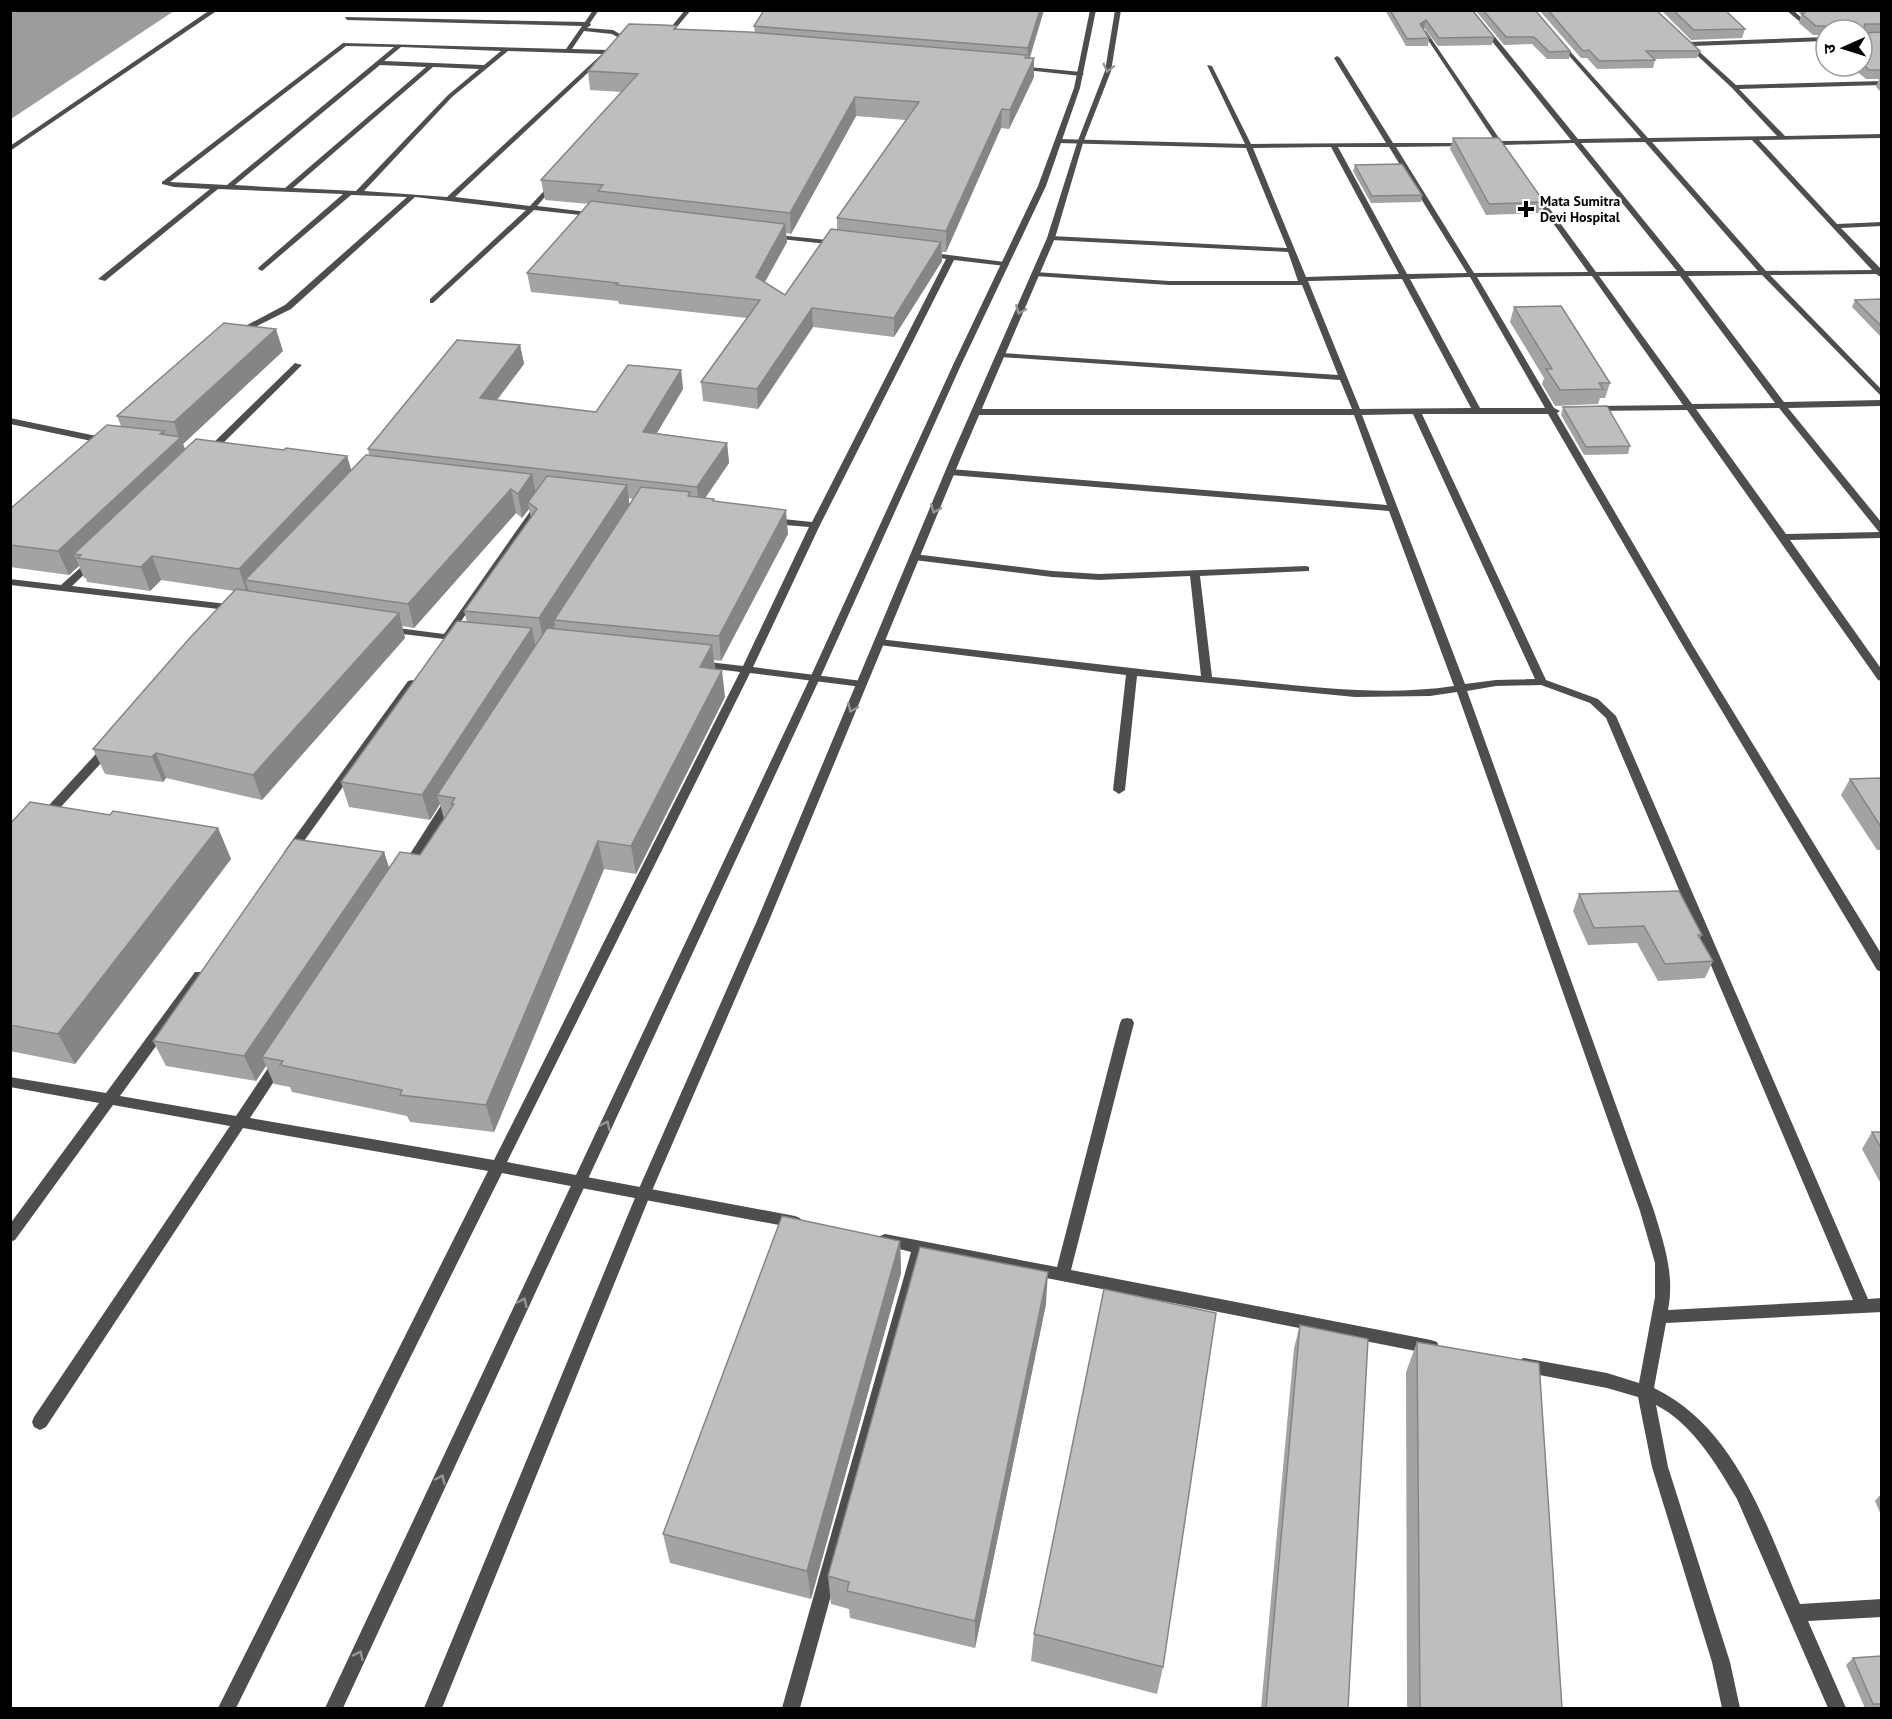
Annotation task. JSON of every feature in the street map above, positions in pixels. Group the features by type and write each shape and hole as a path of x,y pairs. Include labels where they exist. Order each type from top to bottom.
{"street":[{"path":"10,149 215,10"},
{"path":"568,51 596,10"},
{"path":"665,39 688,10"},
{"path":"334,1708 1042,186 1081,74 1093,10"},
{"path":"433,1708 644,1193 762,923 950,472 1052,238 1080,143 1108,71 1118,10"},
{"path":"1470,10 1682,273 1781,405 1881,530"},
{"path":"1789,10 1801,20"},
{"path":"347,18 586,26 613,32 614,44"},
{"path":"1424,32 1506,152"},
{"path":"1555,37 1763,272 1881,395"},
{"path":"610,216 413,195 164,183 343,45 568,51 636,38"},
{"path":"1682,38 1783,138"},
{"path":"655,39 677,40"},
{"path":"1689,44 1814,39"},
{"path":"450,198 614,44"},
{"path":"229,187 400,45"},
{"path":"262,269 355,192 450,96 507,49"},
{"path":"1337,58 1394,146 1472,275 1688,646 1881,968"},
{"path":"380,63 486,67"},
{"path":"288,189 431,65"},
{"path":"1209,66 1249,146 1289,250 1344,378 1461,689 1647,1211 1662,1263 1663,1297 1645,1392 1660,1467 1721,1662 1731,1708"},
{"path":"1009,68 1081,74"},
{"path":"1734,87 1881,83"},
{"path":"1058,141 1249,146 1394,146 1881,136"},
{"path":"1754,139 1880,273"},
{"path":"1334,146 1477,411"},
{"path":"433,301 532,207 561,173"},
{"path":"1527,180 1783,537 1881,678"},
{"path":"102,279 216,187"},
{"path":"225,343 248,327 288,307 413,195"},
{"path":"1835,226 1881,224"},
{"path":"768,235 848,245"},
{"path":"1052,238 1289,250"},
{"path":"227,1708 747,669 814,525 945,256 1005,264"},
{"path":"1035,274 1169,282 1302,281 1472,275 1880,273"},
{"path":"1000,355 1344,378"},
{"path":"207,454 298,365"},
{"path":"1585,410 1881,403"},
{"path":"976,412 1563,410"},
{"path":"1416,411 1542,682"},
{"path":"10,421 108,442"},
{"path":"100,449 108,442 118,439"},
{"path":"197,457 207,454 218,455"},
{"path":"950,472 1392,508"},
{"path":"441,642 547,494"},
{"path":"768,520 814,525"},
{"path":"1783,537 1881,535"},
{"path":"64,588 98,557"},
{"path":"915,557 1073,576 1306,569"},
{"path":"1195,574 1207,679"},
{"path":"10,582 243,608"},
{"path":"374,627 441,642 468,640"},
{"path":"879,642 1132,672 1355,694 1430,693 1496,683 1542,682 1594,700 1611,716 1863,1306"},
{"path":"1869,660 1881,660"},
{"path":"689,663 862,684"},
{"path":"1119,790 1132,672"},
{"path":"281,865 417,676"},
{"path":"34,828 113,742"},
{"path":"402,875 460,787"},
{"path":"10,1236 205,968"},
{"path":"1062,1275 1127,1023"},
{"path":"40,1422 285,1053"},
{"path":"10,1082 580,1181 805,1224"},
{"path":"874,1238 1449,1350"},
{"path":"791,1708 920,1247"},
{"path":"1659,1317 1881,1305"},
{"path":"1508,1362 1625,1385 1645,1392 1680,1411 1725,1461 1743,1493 1837,1708"},
{"path":"1795,1613 1881,1608"}],"shaded area":[{"path":"11,10 174,10 174,11 11,119"}],"building":[{"path":"764,10 1040,10 1028,48 754,26"},
{"path":"1390,10 1472,10 1494,37 1439,38 1426,20 1420,24 1429,38 1407,39"},
{"path":"1483,10 1535,10 1570,51 1549,52 1534,37 1506,37"},
{"path":"1548,10 1656,10 1700,51 1646,51 1655,60 1599,61 1589,50 1583,51"},
{"path":"1673,10 1725,10 1745,29 1694,30"},
{"path":"1809,10 1881,10 1881,24 1874,24 1874,18 1814,18 1814,24 1802,14"},
{"path":"629,24 1026,55 1025,58 1034,58 1010,110 1002,109 946,231 837,218 919,102 855,97 790,213 598,191 603,185 541,180 638,74 588,71"},
{"path":"1874,32 1881,32 1881,70 1874,70"},
{"path":"1453,138 1499,138 1544,202 1489,204"},
{"path":"1402,164 1422,195 1372,196 1355,165"},
{"path":"591,201 785,224 756,277 785,295 831,229 941,242 894,318 812,308 757,389 701,382 760,300 527,273"},
{"path":"1881,299 1881,326 1855,300"},
{"path":"1561,306 1610,383 1599,383 1603,389 1560,390 1546,369 1552,369 1514,307"},
{"path":"224,323 276,329 174,422 117,416"},
{"path":"457,340 520,345 480,398 596,412 628,365 681,370 643,432 727,443 697,487 368,449"},
{"path":"1607,406 1630,446 1586,447 1563,407"},
{"path":"107,425 164,431 160,434 181,437 58,551 10,545 10,509"},
{"path":"196,439 347,456 239,569 152,556 141,567 77,558 81,555 74,554"},
{"path":"366,455 532,474 518,494 511,489 408,604 245,580"},
{"path":"547,476 627,485 539,618 464,611 537,509 528,502"},
{"path":"641,487 690,492 688,496 714,499 713,501 786,510 719,636 554,620"},
{"path":"236,589 399,613 253,775 156,753 152,757 93,749 188,640"},
{"path":"457,621 532,628 422,795 341,782"},
{"path":"547,628 712,645 700,667 722,670 631,846 598,841 486,1105 400,1095 402,1090 280,1065 283,1061 262,1057 400,852 420,855 454,804 451,804 455,798 437,795"},
{"path":"1881,778 1881,827 1850,779"},
{"path":"30,802 110,815 113,811 218,828 58,1034 10,1025 10,824"},
{"path":"294,839 384,852 244,1056 153,1041"},
{"path":"1679,891 1702,935 1698,935 1713,961 1665,964 1644,926 1594,928 1579,894"},
{"path":"1872,1132 1881,1132 1881,1148"},
{"path":"782,1216 900,1241 807,1571 663,1534"},
{"path":"920,1247 1048,1272 975,1621 847,1591 849,1582 828,1576"},
{"path":"1104,1289 1216,1313 1163,1667 1034,1634"},
{"path":"1300,1325 1368,1339 1348,1708 1266,1708"},
{"path":"1417,1342 1539,1363 1562,1708 1420,1708"},
{"path":"1881,1656 1881,1704 1873,1704 1853,1658"}],"place":[{"name":"Mata Sumitra Devi Hospital","path":"1526,209"}]}
